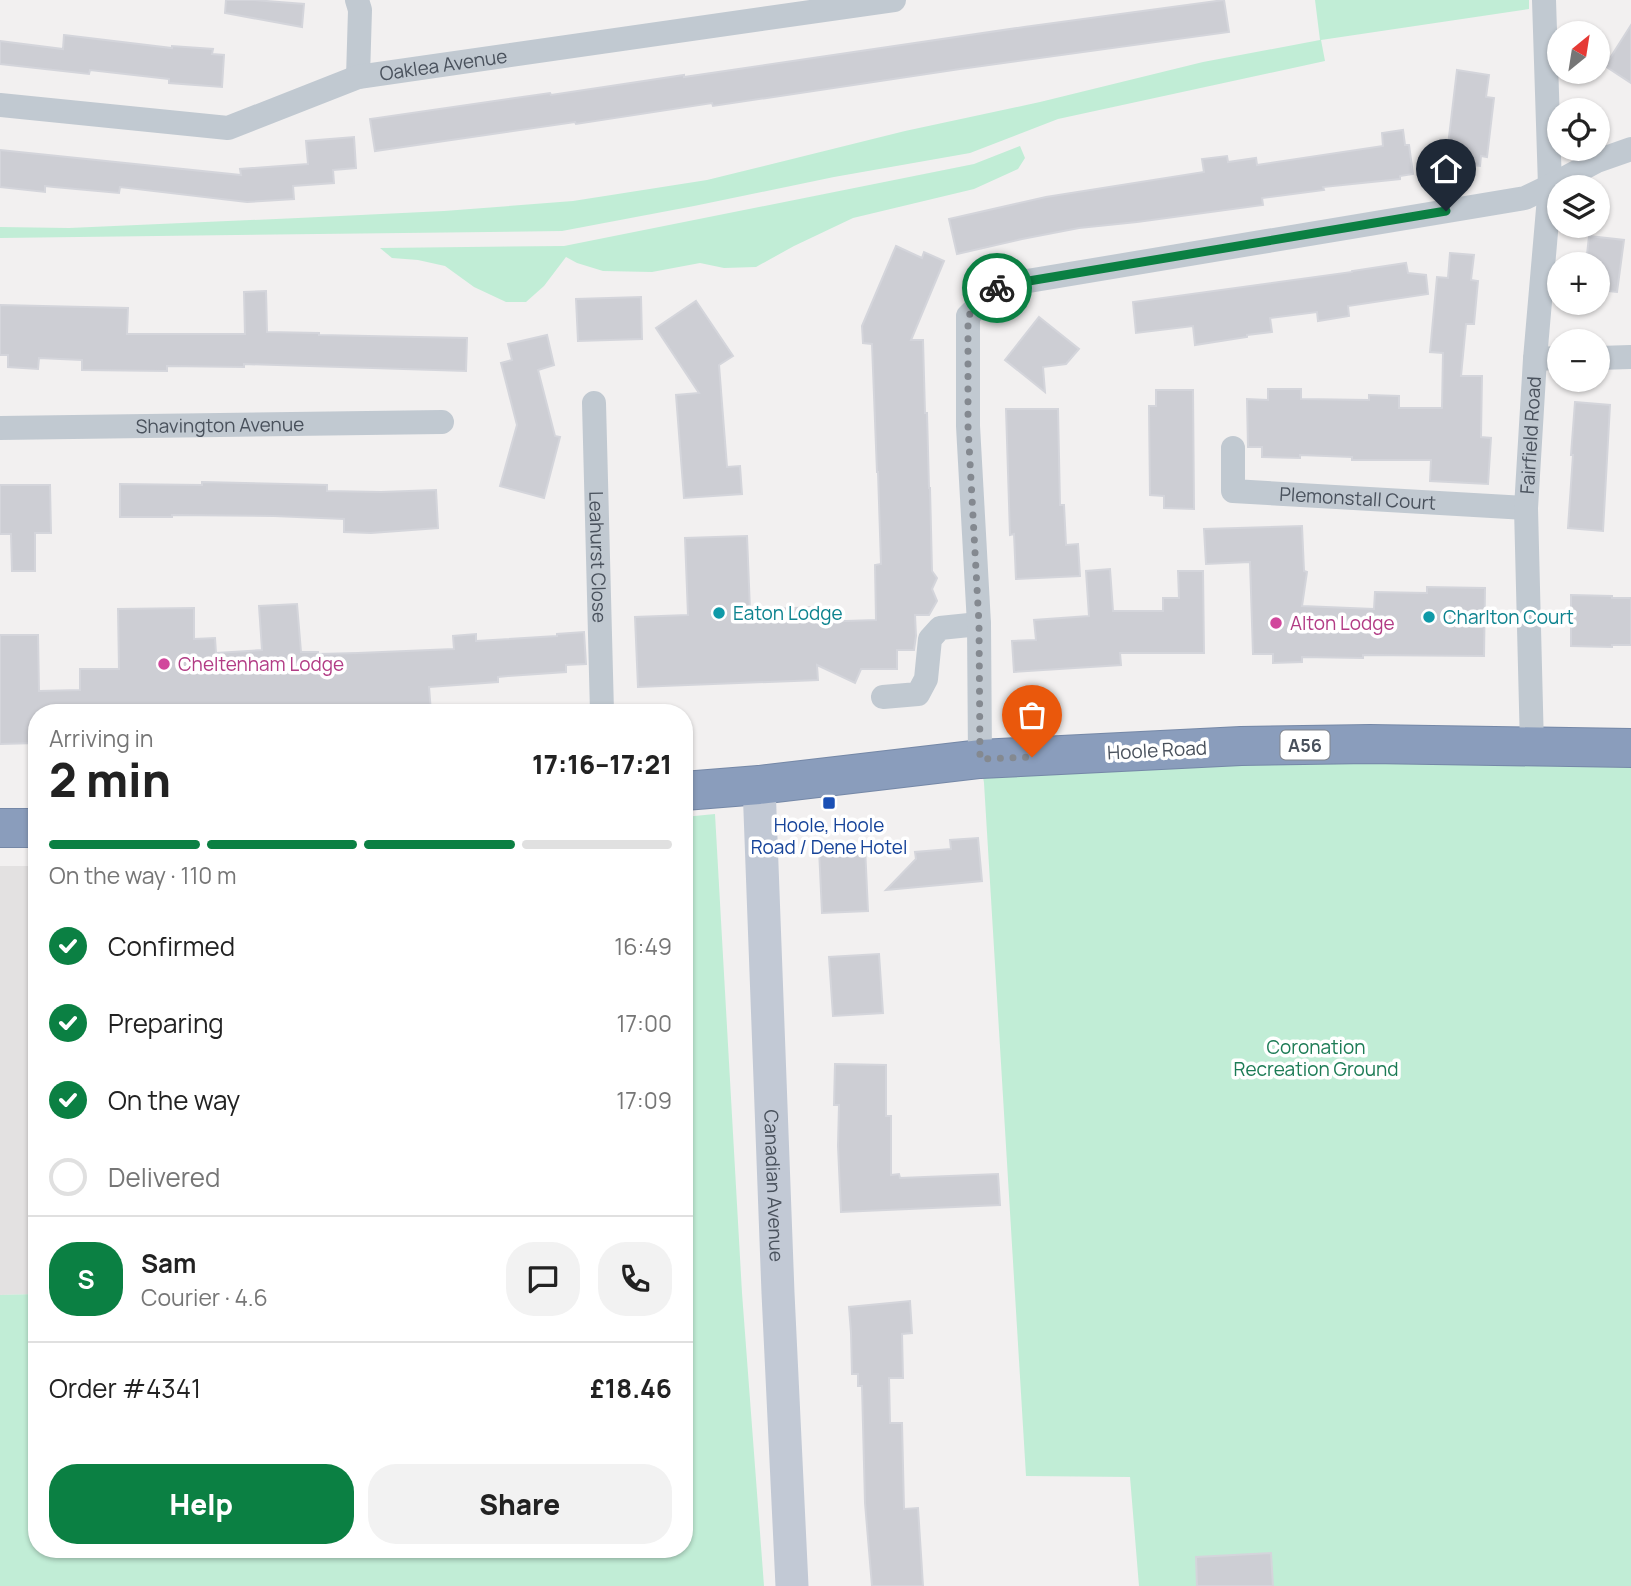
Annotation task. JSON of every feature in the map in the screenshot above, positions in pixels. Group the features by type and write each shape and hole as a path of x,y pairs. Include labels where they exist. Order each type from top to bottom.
{"highway":[{"name":"Hoole Road","path":"693,790 980,759 1241,746 1370,744 1631,748"},
{"path":"0,828 28,828"}],"street":[{"path":"358,0 358,78"},
{"name":"Oaklea Avenue","path":"0,105 228,128 358,78 894,0"},
{"name":"Fairfield Road","path":"1544,0 1550,175"},
{"path":"1571,175 1597,161 1631,149"},
{"path":"980,759 979,624 968,426 968,316 999,286 1525,198 1547,187"},
{"name":"Fairfield Road","path":"1548,329 1549,238"},
{"path":"1610,358 1631,357"},
{"name":"Fairfield Road","path":"1532,747 1526,508 1547,359"},
{"name":"Leahurst Close","path":"594,403 602,704"},
{"name":"Shavington Avenue","path":"0,428 442,422"},
{"name":"Plemonstall Court","path":"1233,447 1233,491 1526,508"},
{"path":"883,697 918,694 926,679 930,639 940,628 979,624"},
{"name":"Canadian Avenue","path":"759,785 792,1586"}],"shaded area":[{"path":"0,866 28,866 28,1294 0,1295"}],"green space":[{"path":"1315,0 1529,0 1529,9 1321,40 1325,61 1058,119 970,153 562,231 0,238 0,227 69,228 444,211 573,201 707,180 1203,62 1320,40"},
{"path":"1020,146 1025,158 1018,169 974,189 853,218 756,267 724,268 700,263 652,272 603,271 566,257 544,286 526,302 506,302 474,287 445,266 392,258 380,248 564,246 974,164"},
{"name":"Coronation Recreation Ground","path":"1631,748 1631,1586 1139,1586 1130,1477 1026,1476 984,783 980,759"},
{"path":"715,814 742,1293 764,1586 0,1586 0,1295 28,1294 28,1558 693,1558 693,816"}],"building":[{"path":"226,0 304,4 302,27 225,13"},
{"path":"1224,0 1229,32 375,151 370,119"},
{"path":"1631,25 1631,83 1610,69 1610,58"},
{"path":"64,35 172,48 213,49 212,54 224,55 222,87 169,83 169,79 90,70 89,74 0,64 0,41 63,49"},
{"path":"1457,70 1489,75 1486,97 1494,98 1487,157 1481,156 1480,166 1446,162"},
{"path":"1403,130 1405,145 1409,145 1413,174 1400,176 1400,179 1323,187 1324,190 1262,198 1263,205 1079,228 957,254 949,219 1046,197 1204,172 1202,159 1227,156 1228,162 1256,158 1257,165 1383,146 1382,133"},
{"path":"354,137 356,168 333,170 334,183 293,186 294,199 247,202 120,187 119,193 45,186 45,192 0,187 0,150 241,175 240,169 308,164 306,141"},
{"path":"1589,238 1624,240 1617,292 1610,291 1610,252 1587,252"},
{"path":"896,246 922,258 924,252 944,261 911,340 923,340 932,571 937,578 932,589 937,601 929,615 915,615 914,650 897,650 897,669 861,669 855,683 817,665 818,680 638,687 635,617 688,615 685,538 747,536 750,610 814,607 815,622 876,620 875,565 881,564 872,344 863,343 862,326"},
{"path":"1450,253 1474,255 1471,280 1478,281 1474,324 1466,324 1461,376 1482,376 1481,437 1491,438 1488,484 1430,481 1431,460 1352,460 1352,457 1300,455 1300,458 1262,457 1262,447 1248,447 1247,399 1268,400 1268,389 1301,389 1301,399 1369,400 1369,395 1399,396 1399,408 1442,408 1443,353 1430,352 1437,277 1448,278"},
{"path":"1406,263 1408,273 1426,275 1428,294 1348,306 1349,316 1318,321 1317,312 1270,318 1272,332 1195,345 1193,326 1136,333 1133,302"},
{"path":"266,291 267,332 467,338 466,371 244,364 244,367 167,366 167,371 82,370 82,360 39,358 38,369 8,367 8,355 0,355 0,305 128,308 127,334 245,334 244,292"},
{"path":"641,297 642,339 578,341 576,299"},
{"path":"696,301 733,356 719,365 727,467 740,466 742,494 684,498 676,395 699,393 656,328"},
{"path":"1039,317 1079,349 1066,364 1043,367 1045,392 1005,360"},
{"path":"547,335 554,365 538,370 555,436 560,437 544,498 500,486 517,425 501,363 512,360 508,344"},
{"path":"1156,390 1193,390 1194,509 1164,508 1164,496 1150,495 1149,406 1156,406"},
{"path":"1575,402 1610,405 1603,531 1568,528"},
{"path":"1006,409 1058,409 1060,505 1064,505 1066,545 1078,544 1080,576 1016,579 1014,534 1010,535"},
{"path":"202,482 327,485 327,491 436,490 438,528 371,533 344,532 344,519 172,515 120,517 120,484 202,485"},
{"path":"0,485 50,485 51,533 35,533 35,571 12,571 11,534 0,534"},
{"path":"1302,526 1304,571 1307,572 1302,606 1374,609 1375,592 1427,593 1427,587 1485,588 1484,656 1302,657 1302,662 1273,663 1273,654 1253,654 1250,562 1206,564 1204,529"},
{"path":"1110,569 1113,611 1163,611 1163,598 1179,598 1178,571 1203,571 1204,653 1120,653 1121,665 1014,672 1012,641 1036,640 1034,620 1089,616 1086,571"},
{"path":"1571,595 1631,598 1631,645 1571,646"},
{"path":"297,604 301,652 318,654 454,649 453,636 476,634 476,641 584,632 586,664 566,665 566,672 498,677 498,682 429,687 430,704 28,704 28,743 0,744 0,635 38,635 39,691 80,690 80,669 119,669 118,609 194,608 194,639 215,638 216,653 262,650 259,606"},
{"path":"978,838 982,881 886,890 916,859 915,852 951,849 950,840"},
{"path":"865,847 868,911 822,913 819,849"},
{"path":"879,954 883,1013 833,1016 829,957"},
{"path":"835,1064 886,1065 886,1116 891,1116 891,1175 899,1174 900,1178 998,1174 1000,1205 841,1212 839,1105 834,1105"},
{"path":"910,1301 912,1333 902,1334 903,1378 889,1378 890,1423 902,1423 904,1509 918,1508 923,1586 872,1586 865,1503 862,1386 858,1386 858,1374 852,1374 849,1307"},
{"path":"1271,1553 1273,1586 1197,1586 1196,1557"}],"way so far":[{"path":"997,288 968,316 968,426 979,624 980,759 1032,757"}],"place":[{"name":"Eaton Lodge","path":"719,613"},
{"name":"Charlton Court","path":"1429,617"},
{"name":"Alton Lodge","path":"1276,623"},
{"name":"Cheltenham Lodge","path":"164,664"},
{"name":"Hoole, Hoole Road / Dene Hotel","path":"829,803"}],"route":[{"path":"997,288 1446,211"}]}
